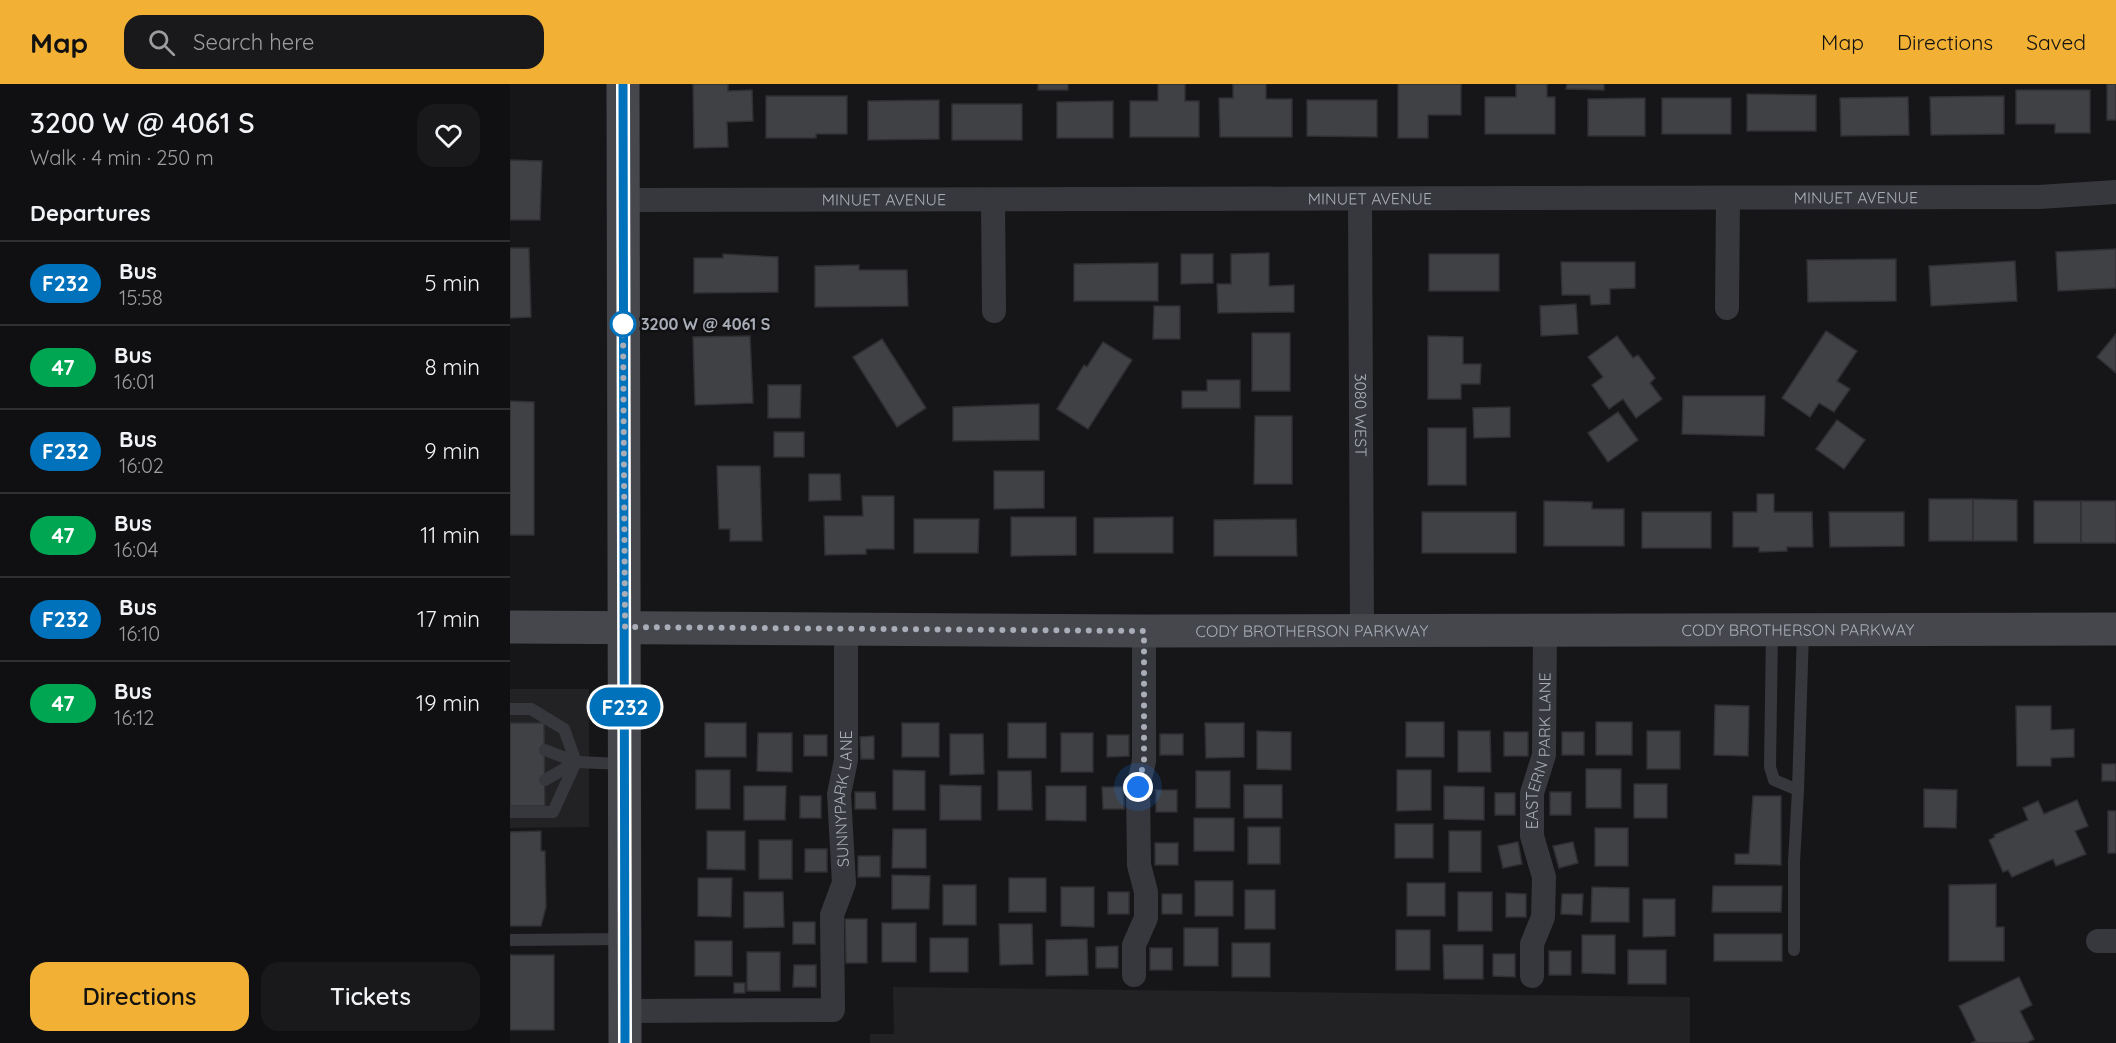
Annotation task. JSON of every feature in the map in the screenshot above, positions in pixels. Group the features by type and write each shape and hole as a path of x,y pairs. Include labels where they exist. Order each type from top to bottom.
{"main road":[{"path":"623,84 625,1027"},
{"name":"CODY BROTHERSON PARKWAY","path":"510,627 1144,631 2116,629"}],"street":[{"name":"MINUET AVENUE","path":"623,200 1728,199 2039,197 2116,192"},
{"name":"3080 WEST","path":"1360,199 1362,630"},
{"path":"1727,308 1728,199"},
{"path":"993,201 994,311"},
{"name":"SUNNYPARK LANE","path":"625,1027 833,1010 832,915 844,883 840,794 846,760 846,628"},
{"name":"EASTERN PARK LANE","path":"1532,976 1532,944 1543,917 1544,877 1532,836 1532,793 1544,755 1545,629"},
{"path":"1134,975 1134,945 1146,918 1146,892 1139,865 1138,798 1144,761 1144,631"}],"lane":[{"path":"1787,629 1770,767 1774,780 1798,789"},
{"path":"1787,629 1798,789 1794,862 1794,950"},
{"path":"510,709 531,709 564,729 576,762 553,812 510,812"},
{"path":"545,750 576,762 625,764"},
{"path":"545,780 576,762"},
{"path":"510,940 625,939"}],"shaded area":[{"path":"510,689 589,689 589,827 510,828"},
{"path":"893,987 1690,997 1690,1043 870,1043 870,1034 894,1034"}],"building":[{"path":"693,84 728,84 728,91 752,90 753,121 727,122 728,147 694,148"},
{"path":"1038,84 1068,84 1068,90 1038,90"},
{"path":"1158,84 1185,84 1185,101 1199,101 1199,137 1130,137 1130,101 1158,101"},
{"path":"1233,84 1266,84 1266,99 1292,99 1292,137 1220,137 1219,98 1233,98"},
{"path":"1398,84 1461,84 1461,115 1428,115 1428,138 1398,138"},
{"path":"1516,84 1547,84 1547,97 1555,97 1555,134 1485,134 1485,97 1516,97"},
{"path":"1567,84 1604,84 1604,90 1566,89"},
{"path":"2107,84 2116,84 2116,120 2107,120"},
{"path":"2016,90 2090,90 2090,133 2055,133 2055,124 2016,124"},
{"path":"1747,94 1816,95 1816,131 1747,131"},
{"path":"766,96 847,96 847,134 816,134 816,138 766,138"},
{"path":"2004,96 2004,134 1931,135 1930,97"},
{"path":"1908,97 1909,135 1841,136 1840,98"},
{"path":"1645,98 1645,136 1588,136 1588,99"},
{"path":"1662,98 1731,98 1731,134 1662,134"},
{"path":"939,100 939,139 868,140 868,101"},
{"path":"1307,100 1377,100 1377,137 1307,136"},
{"path":"1113,101 1113,138 1057,138 1057,102"},
{"path":"952,104 1022,104 1022,140 952,140"},
{"path":"510,160 542,161 540,220 510,220"},
{"path":"510,248 529,248 531,317 510,318"},
{"path":"2116,249 2116,288 2058,291 2056,252"},
{"path":"1269,253 1269,286 1294,285 1294,312 1218,313 1217,284 1231,284 1231,254"},
{"path":"723,254 778,257 778,292 694,293 694,258 723,258"},
{"path":"1181,254 1213,254 1213,283 1181,284"},
{"path":"1429,254 1499,254 1499,291 1429,291"},
{"path":"1896,259 1896,301 1808,302 1807,260"},
{"path":"2015,261 2017,301 1931,306 1929,266"},
{"path":"1561,262 1635,262 1635,288 1610,289 1610,304 1591,305 1590,295 1562,295"},
{"path":"1158,263 1158,301 1074,301 1074,264"},
{"path":"859,265 859,270 907,270 908,306 815,307 815,266"},
{"path":"1576,304 1578,334 1541,336 1540,306"},
{"path":"1154,306 1180,306 1180,339 1153,339"},
{"path":"1826,331 1857,351 1837,381 1850,389 1834,412 1819,403 1810,417 1782,398"},
{"path":"1252,333 1290,333 1290,391 1252,391"},
{"path":"2116,334 2116,373 2097,357"},
{"path":"750,336 753,403 695,405 693,337"},
{"path":"1428,336 1463,337 1463,364 1481,364 1480,384 1461,384 1461,399 1428,399"},
{"path":"1617,336 1633,358 1638,355 1655,378 1650,383 1662,399 1636,418 1623,399 1609,409 1592,385 1603,377 1588,357"},
{"path":"882,339 926,408 897,427 853,357"},
{"path":"1103,342 1132,360 1088,429 1057,409 1084,365 1087,367"},
{"path":"1207,380 1240,380 1240,408 1182,408 1182,391 1207,391"},
{"path":"768,385 801,385 800,418 768,418"},
{"path":"1683,396 1765,396 1764,436 1682,434"},
{"path":"510,401 534,402 534,535 510,535"},
{"path":"1039,404 1039,440 953,441 953,407"},
{"path":"1510,407 1510,437 1474,438 1473,408"},
{"path":"1618,412 1638,440 1608,462 1588,433"},
{"path":"1255,416 1292,416 1292,484 1254,484"},
{"path":"1837,420 1865,440 1844,469 1816,449"},
{"path":"1428,428 1466,428 1466,485 1428,485"},
{"path":"774,432 804,432 804,457 774,457"},
{"path":"717,466 760,466 762,541 730,541 730,529 719,529"},
{"path":"994,471 1044,471 1044,508 994,509"},
{"path":"809,474 840,474 841,500 809,501"},
{"path":"1757,494 1774,494 1774,512 1812,512 1813,547 1787,547 1787,551 1759,552 1759,547 1733,547 1733,512 1757,512"},
{"path":"862,496 894,496 894,549 866,549 866,554 825,555 824,516 863,516"},
{"path":"1929,499 1973,499 1973,541 1929,541"},
{"path":"1973,499 2017,500 2017,541 1973,541"},
{"path":"1544,501 1592,502 1592,509 1624,509 1624,546 1544,546"},
{"path":"2034,501 2081,501 2081,543 2034,543"},
{"path":"2081,501 2116,501 2116,543 2081,543"},
{"path":"1422,512 1516,512 1516,553 1422,553"},
{"path":"1642,512 1711,512 1711,548 1642,548"},
{"path":"1829,512 1904,512 1904,546 1830,547"},
{"path":"1011,517 1076,517 1076,555 1011,556"},
{"path":"1173,517 1173,553 1094,553 1094,518"},
{"path":"914,519 979,519 978,553 914,553"},
{"path":"1296,519 1297,556 1214,556 1214,520"},
{"path":"1715,705 1749,706 1748,756 1714,755"},
{"path":"2016,706 2051,706 2051,730 2074,729 2074,757 2051,758 2051,766 2017,766"},
{"path":"1406,722 1444,722 1444,757 1406,757"},
{"path":"1596,722 1632,722 1632,755 1596,755"},
{"path":"510,723 544,723 545,806 510,806"},
{"path":"705,723 746,723 746,757 705,757"},
{"path":"902,723 939,723 939,757 902,757"},
{"path":"1008,723 1046,723 1046,758 1008,758"},
{"path":"1205,723 1244,723 1244,757 1206,758"},
{"path":"1257,731 1291,732 1291,770 1257,769"},
{"path":"1458,731 1490,731 1491,772 1458,772"},
{"path":"1647,731 1680,731 1680,769 1647,769"},
{"path":"1504,732 1528,732 1528,756 1504,756"},
{"path":"1562,732 1584,732 1584,755 1562,755"},
{"path":"758,733 792,733 792,772 757,771"},
{"path":"1061,733 1093,733 1093,772 1061,772"},
{"path":"950,734 983,734 984,774 950,775"},
{"path":"1160,734 1183,734 1183,755 1160,755"},
{"path":"804,735 827,735 827,756 804,756"},
{"path":"1107,735 1129,735 1129,756 1107,757"},
{"path":"874,736 874,759 861,759 860,737"},
{"path":"2102,764 2116,764 2116,781 2102,781"},
{"path":"1586,769 1621,769 1621,808 1586,808"},
{"path":"696,770 730,770 730,809 696,809"},
{"path":"893,770 925,771 925,810 893,810"},
{"path":"1397,770 1431,770 1431,810 1397,811"},
{"path":"998,771 1031,771 1032,810 998,810"},
{"path":"1196,771 1230,771 1230,808 1196,808"},
{"path":"1634,784 1667,784 1667,818 1634,818"},
{"path":"940,785 981,786 981,820 940,820"},
{"path":"1244,785 1282,785 1282,818 1244,818"},
{"path":"744,786 786,786 785,820 744,820"},
{"path":"1046,786 1086,786 1086,821 1046,820"},
{"path":"1444,786 1484,787 1484,820 1444,819"},
{"path":"1102,787 1123,787 1124,809 1103,809"},
{"path":"1924,789 1957,790 1956,828 1924,827"},
{"path":"1156,790 1177,790 1177,812 1156,812"},
{"path":"855,792 875,792 876,809 855,809"},
{"path":"1550,792 1571,792 1571,815 1550,815"},
{"path":"1495,793 1515,793 1515,815 1495,815"},
{"path":"800,796 821,796 821,818 800,818"},
{"path":"1753,796 1781,796 1781,865 1735,864 1735,854 1749,854"},
{"path":"2077,800 2088,826 2075,831 2086,854 2056,866 2053,859 2012,877 2008,870 2003,872 1989,840 1995,837 1994,835 2028,820 2023,808 2038,801 2044,814"},
{"path":"2108,811 2116,811 2116,853 2108,853"},
{"path":"1194,818 1234,818 1234,851 1194,851"},
{"path":"1395,824 1433,824 1433,858 1395,858"},
{"path":"1248,827 1280,827 1280,864 1248,864"},
{"path":"1595,828 1628,828 1628,866 1595,866"},
{"path":"893,829 926,829 926,868 892,868"},
{"path":"541,831 541,851 545,851 546,907 541,926 510,926 510,832"},
{"path":"707,831 745,831 745,870 707,869"},
{"path":"1449,831 1481,831 1481,872 1449,872"},
{"path":"759,840 792,840 792,879 759,879"},
{"path":"1518,842 1522,864 1503,868 1498,846"},
{"path":"1573,842 1578,863 1559,868 1553,846"},
{"path":"1155,843 1178,843 1178,865 1155,865"},
{"path":"805,849 827,849 827,872 805,872"},
{"path":"858,856 880,856 880,877 858,877"},
{"path":"892,875 930,876 929,909 892,909"},
{"path":"698,878 732,878 731,917 698,916"},
{"path":"1009,878 1046,878 1046,912 1009,912"},
{"path":"1195,881 1233,881 1233,916 1195,916"},
{"path":"1407,883 1445,883 1445,916 1407,916"},
{"path":"1996,884 1996,927 2004,927 2004,961 1949,961 1949,885"},
{"path":"943,885 976,885 976,925 943,925"},
{"path":"1713,886 1782,886 1781,912 1712,912"},
{"path":"1061,887 1094,887 1094,927 1061,926"},
{"path":"1592,887 1629,888 1629,922 1591,922"},
{"path":"1245,890 1275,890 1275,929 1245,929"},
{"path":"744,892 783,892 784,927 744,928"},
{"path":"1108,892 1129,892 1129,914 1108,914"},
{"path":"1458,892 1492,892 1492,931 1458,931"},
{"path":"1506,893 1526,894 1526,917 1506,917"},
{"path":"1162,894 1182,894 1182,914 1162,914"},
{"path":"1562,894 1583,894 1582,915 1561,914"},
{"path":"1643,899 1675,899 1675,936 1643,937"},
{"path":"845,919 867,919 867,963 846,963"},
{"path":"793,922 815,922 815,944 793,944"},
{"path":"882,923 916,923 916,962 882,962"},
{"path":"999,924 1032,924 1033,964 1000,965"},
{"path":"1184,928 1218,928 1218,966 1184,966"},
{"path":"1396,930 1430,930 1430,970 1396,970"},
{"path":"1714,934 1782,934 1782,961 1714,961"},
{"path":"1582,935 1615,935 1615,974 1582,973"},
{"path":"930,938 968,938 968,972 930,972"},
{"path":"1087,939 1088,975 1046,976 1046,940"},
{"path":"695,941 732,941 732,976 695,976"},
{"path":"1232,943 1270,943 1270,977 1232,977"},
{"path":"1443,945 1483,945 1483,979 1444,979"},
{"path":"1118,946 1118,968 1096,968 1096,947"},
{"path":"1150,948 1172,948 1172,970 1150,970"},
{"path":"1628,950 1666,950 1666,984 1628,984"},
{"path":"1549,951 1571,951 1571,975 1549,975"},
{"path":"747,952 780,952 780,991 747,991"},
{"path":"1493,954 1515,954 1515,977 1493,976"},
{"path":"510,955 554,955 554,1030 510,1030"},
{"path":"794,965 816,965 816,987 793,987"},
{"path":"2019,977 2032,1005 2020,1011 2034,1039 2027,1043 1971,1043 1976,1041 1959,1006"},
{"path":"734,983 745,983 745,993 734,993"}],"bus line":[{"name":"F232","path":"623,84 625,1043"}],"place":[{"name":"3200 W @ 4061 S","path":"623,324"}],"route":[{"path":"623,324 625,627 1144,631 1144,761 1138,787"}]}
